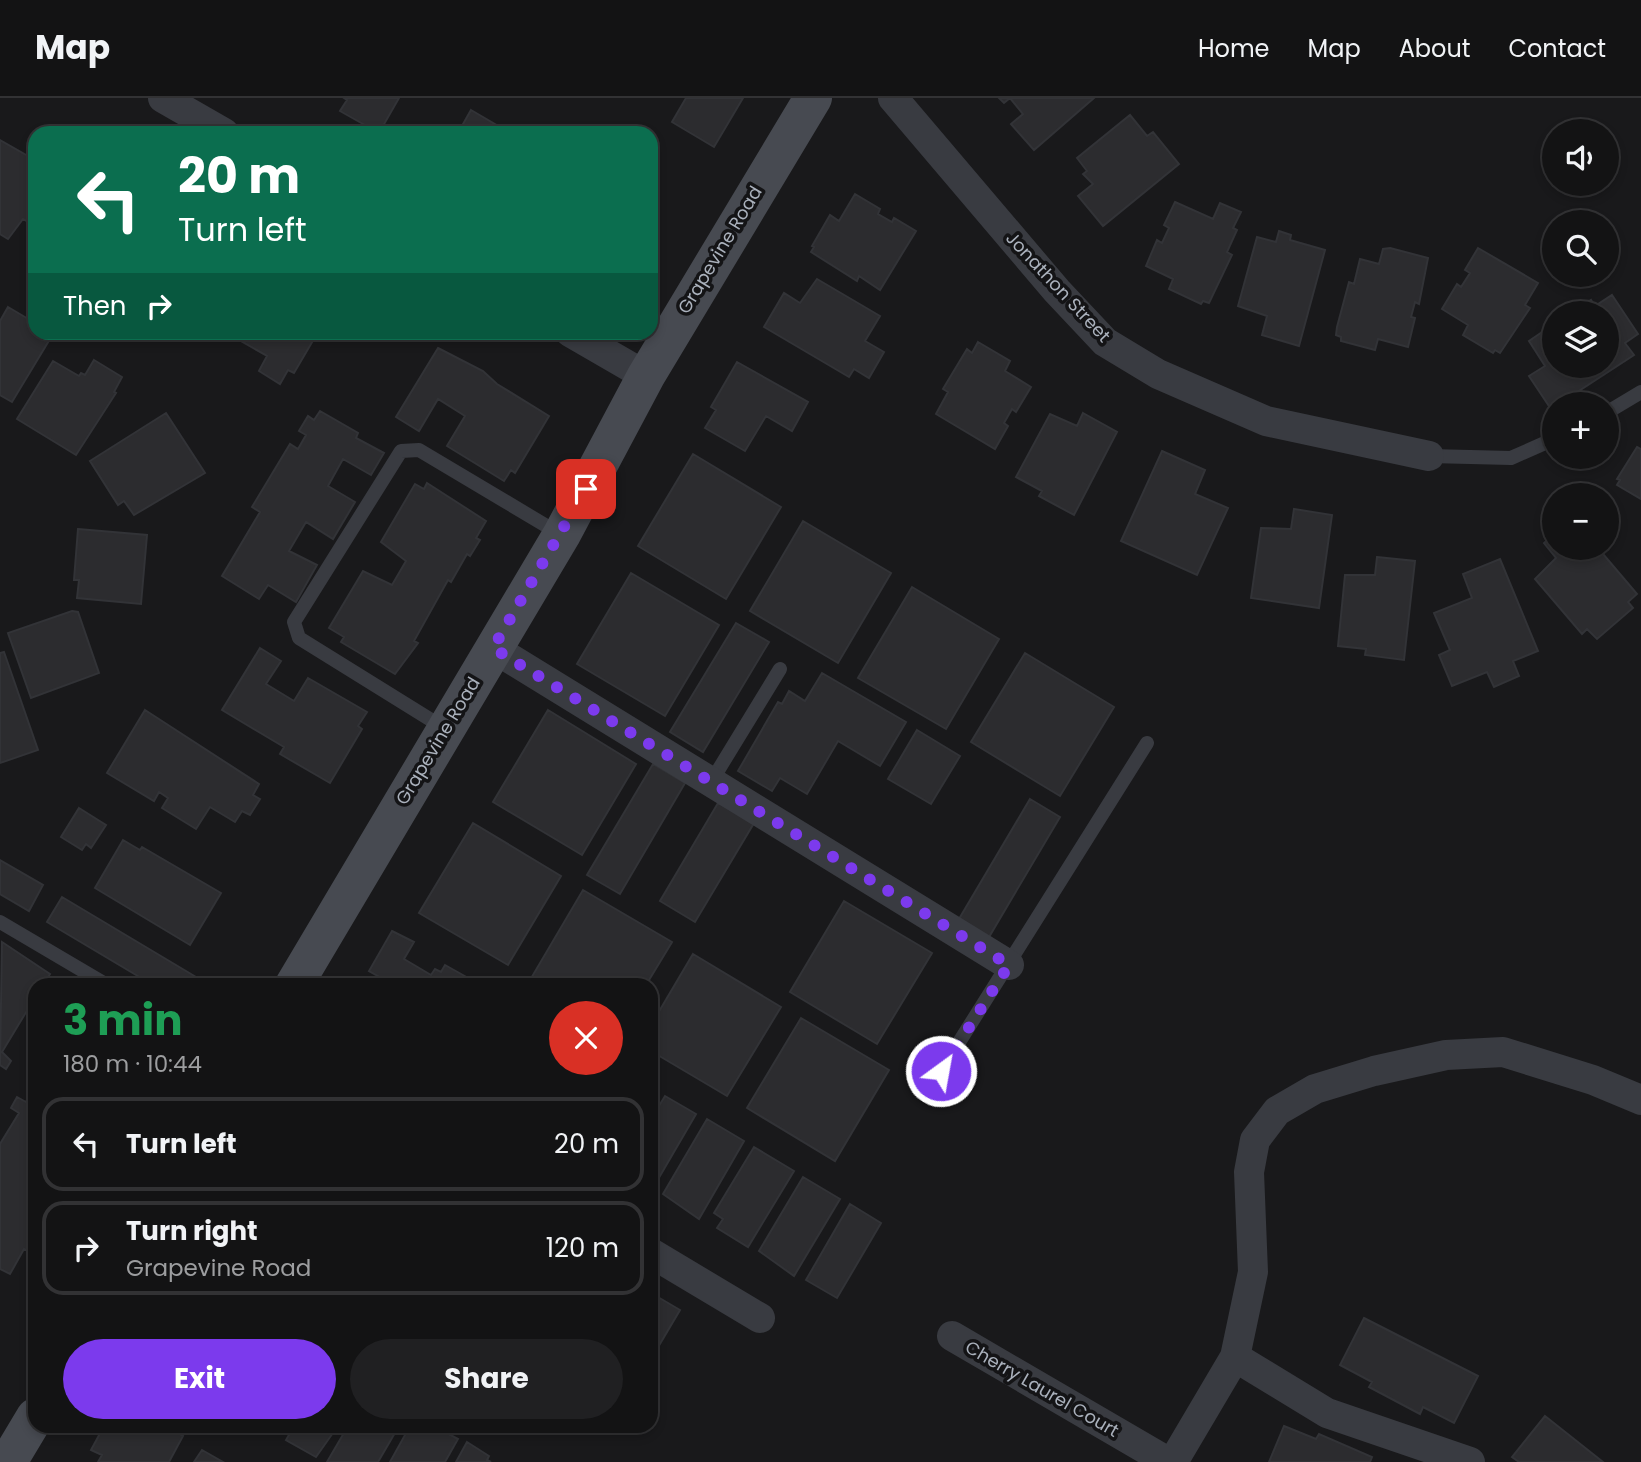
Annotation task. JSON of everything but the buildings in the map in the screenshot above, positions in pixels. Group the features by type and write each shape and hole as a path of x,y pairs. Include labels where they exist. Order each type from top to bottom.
{"main road":[{"name":"Grapevine Road","path":"298,978 562,534 646,376 813,98"},
{"path":"8,1462 28,1429"}],"street":[{"path":"163,98 212,126"},
{"name":"Jonathon Street","path":"893,98 1057,291 1105,342 1158,374 1266,421 1429,456"},
{"path":"584,340 646,376"},
{"path":"493,648 1009,965"},
{"path":"1170,1462 1235,1357 1253,1272 1249,1171 1255,1140 1278,1111 1315,1089 1374,1071 1446,1055 1503,1052 1593,1080 1641,1100"},
{"path":"658,1257 760,1318"},
{"name":"Cherry Laurel Court","path":"952,1336 1170,1462"},
{"path":"1235,1357 1327,1413 1470,1462"}],"lane":[{"path":"1619,405 1641,392"},
{"path":"1429,456 1511,458 1542,444"},
{"path":"445,729 299,638 294,622 401,451 419,450 562,534"},
{"path":"711,782 779,668"},
{"path":"941,1071 1147,743"},
{"path":"0,922 95,978"}],"route":[{"path":"586,489 493,648 1009,965 941,1071"}]}
